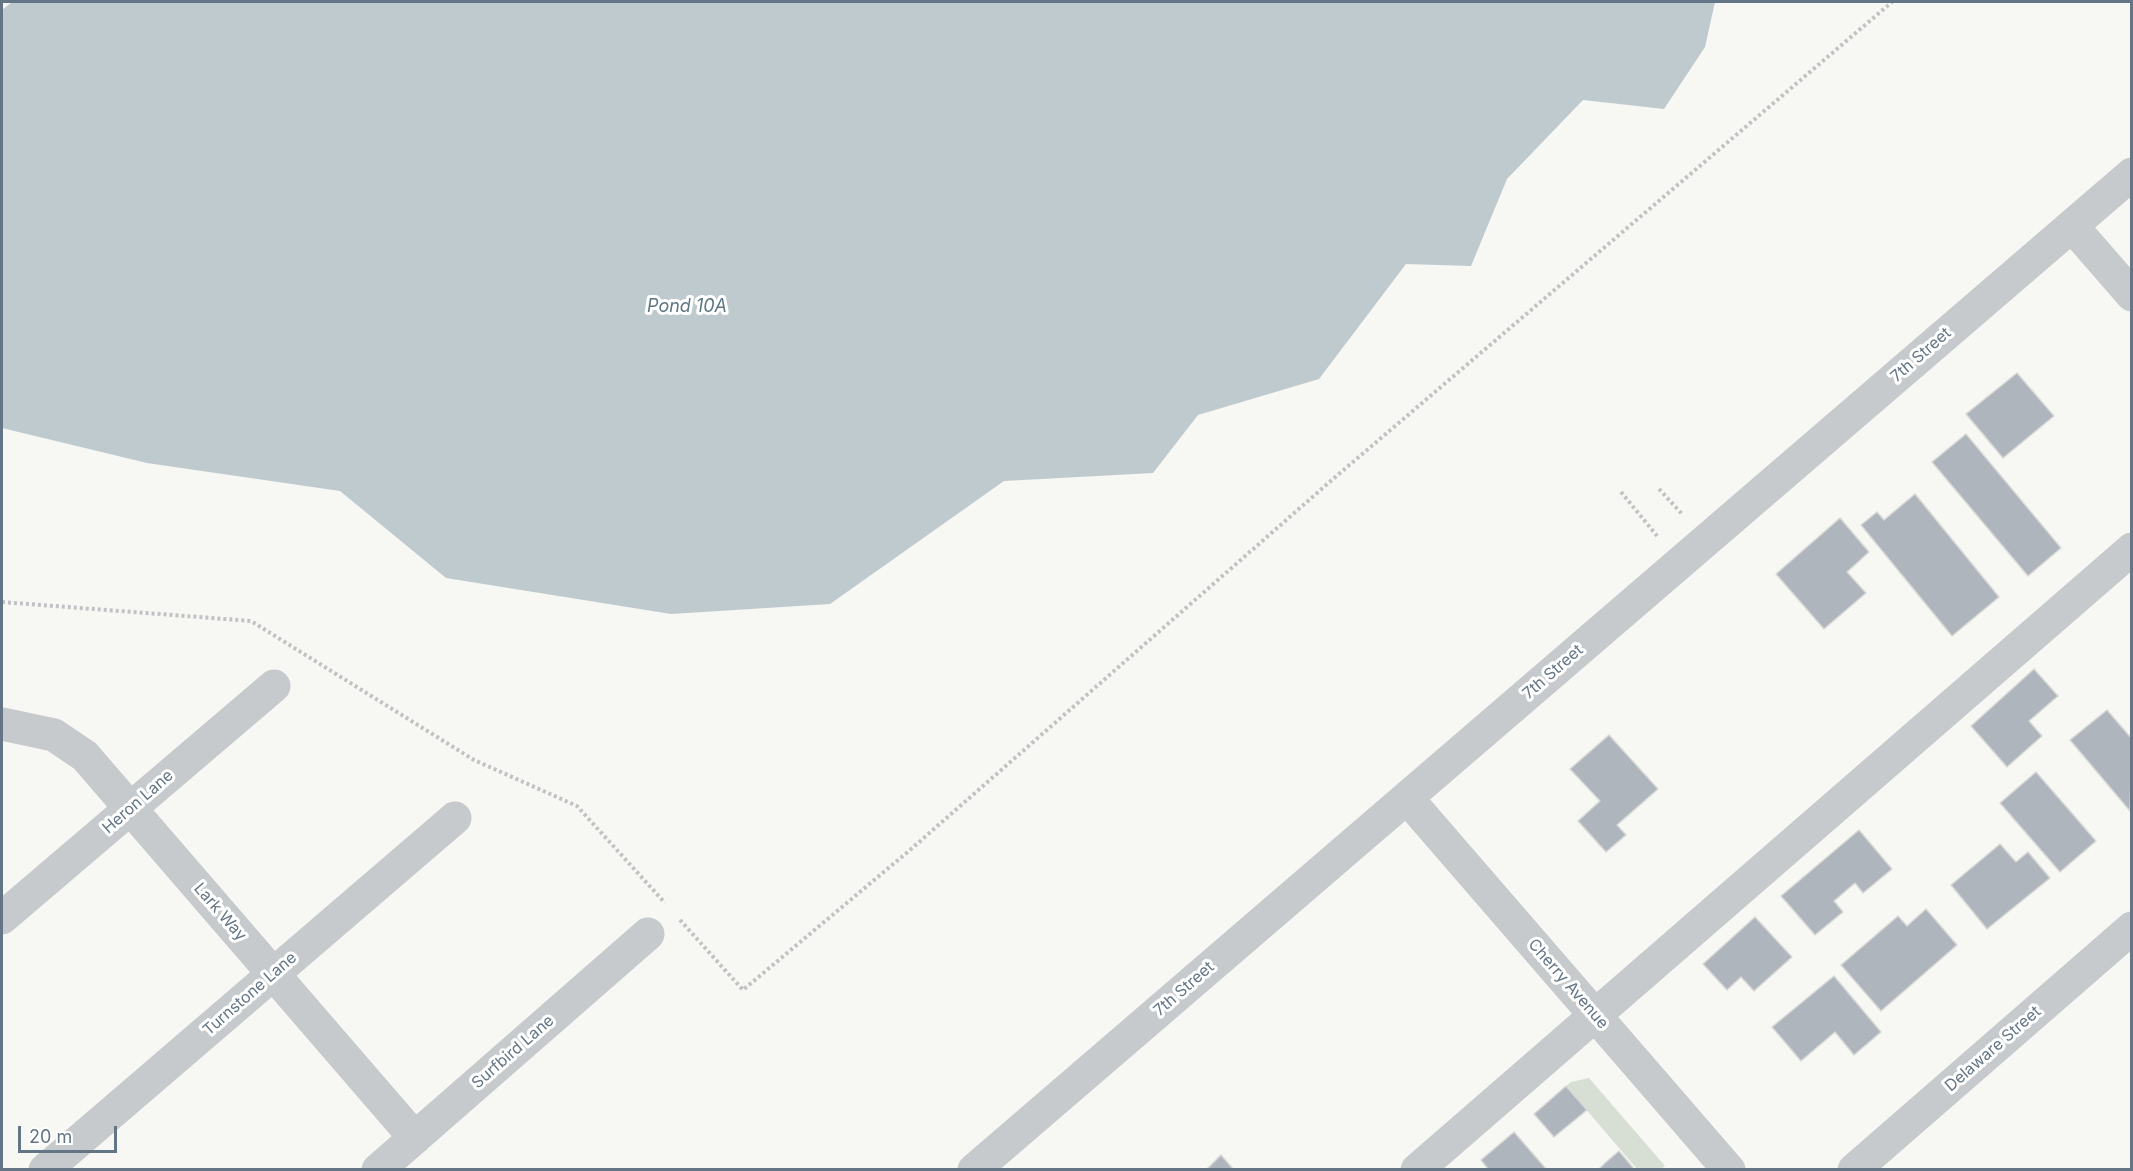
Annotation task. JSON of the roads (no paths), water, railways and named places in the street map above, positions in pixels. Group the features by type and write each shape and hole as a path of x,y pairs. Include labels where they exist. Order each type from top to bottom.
{"street":[{"name":"7th Street","path":"974,1170 2132,174"},
{"path":"2072,226 2132,295"},
{"path":"1417,1170 2132,549"},
{"name":"Heron Lane","path":"2,918 274,686"},
{"name":"Lark Way","path":"2,724 54,735 85,756 415,1138"},
{"name":"Cherry Avenue","path":"1407,798 1728,1170"},
{"name":"Turnstone Lane","path":"45,1170 455,818"},
{"name":"Delaware Street","path":"1854,1170 2132,928"},
{"name":"Surfbird Lane","path":"378,1170 648,934"}],"water":[{"name":"Pond 10A","path":"12,2 1715,2 1705,47 1664,109 1583,100 1507,179 1471,266 1406,264 1319,379 1198,415 1153,473 1004,481 830,604 671,614 446,578 340,491 147,463 2,428 2,10"}]}
